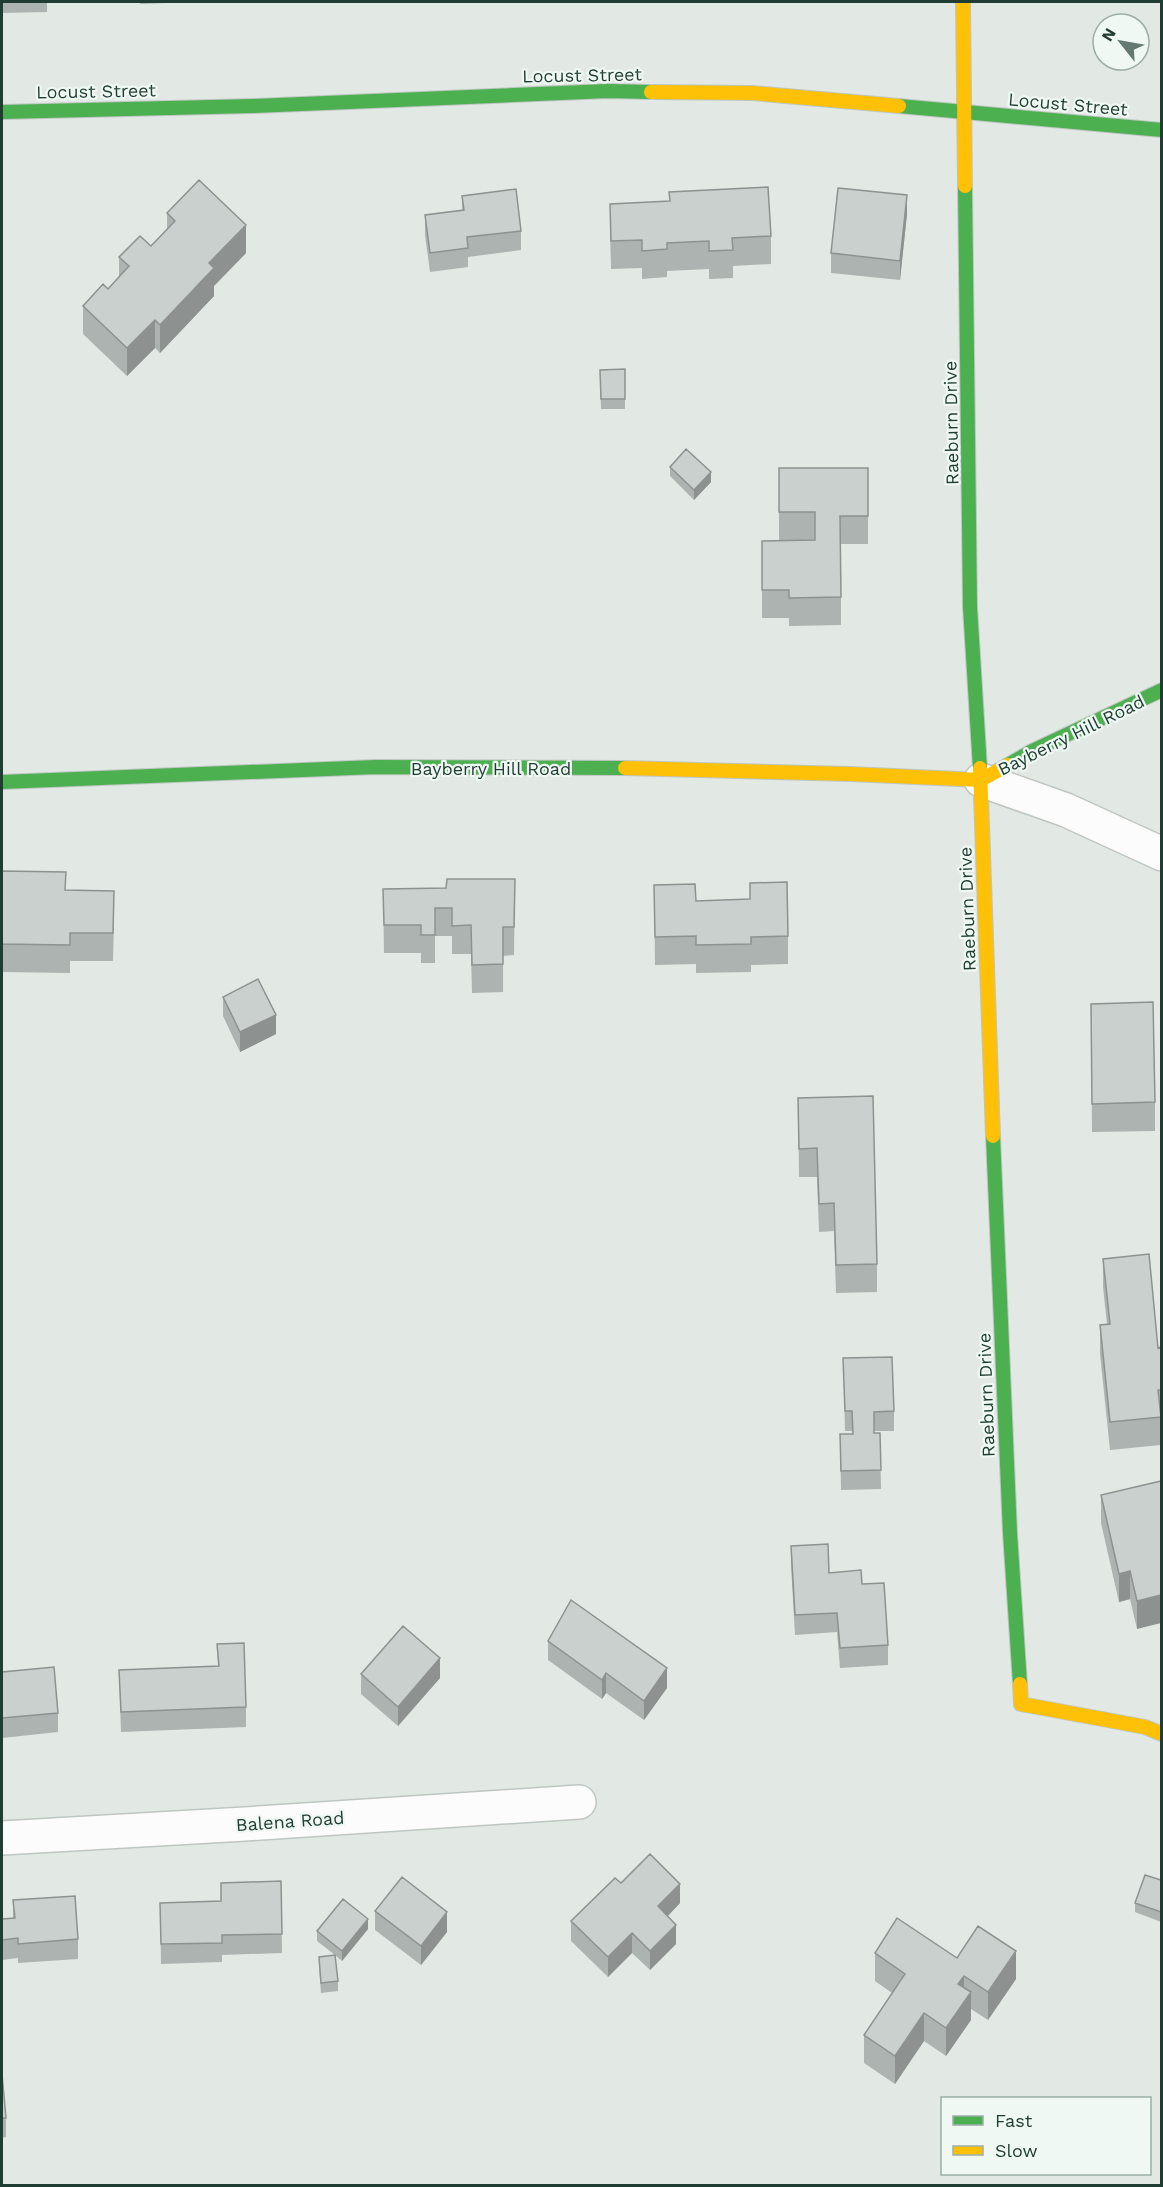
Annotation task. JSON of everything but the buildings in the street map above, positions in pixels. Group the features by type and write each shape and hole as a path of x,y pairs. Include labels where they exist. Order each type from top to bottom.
{"street":[{"name":"Raeburn Drive","path":"963,2 970,607 981,780 1009,1510 1021,1704 1145,1727 1161,1734"},
{"name":"Locust Street","path":"2,112 253,106 608,91 752,93 1161,130"},
{"name":"Bayberry Hill Road","path":"981,780 1032,751 1161,690"},
{"name":"Bayberry Hill Road","path":"2,782 376,767 629,768 981,780 1066,810 1161,854"},
{"name":"Balena Road","path":"2,1838 579,1802"}],"traffic: fast":[{"path":"2,112 253,106 608,91 651,92"},
{"path":"899,106 1162,130"},
{"path":"965,186 970,607 980,768"},
{"path":"1008,765 1032,751 1162,690"},
{"path":"2,782 376,767 625,768"},
{"path":"993,1136 1010,1533 1020,1684"}],"traffic: slow":[{"path":"963,2 965,186"},
{"path":"651,92 752,93 899,106"},
{"path":"625,768 981,780 1008,765"},
{"path":"980,768 993,1136"},
{"path":"1020,1684 1021,1704 1145,1727 1162,1734"}]}
